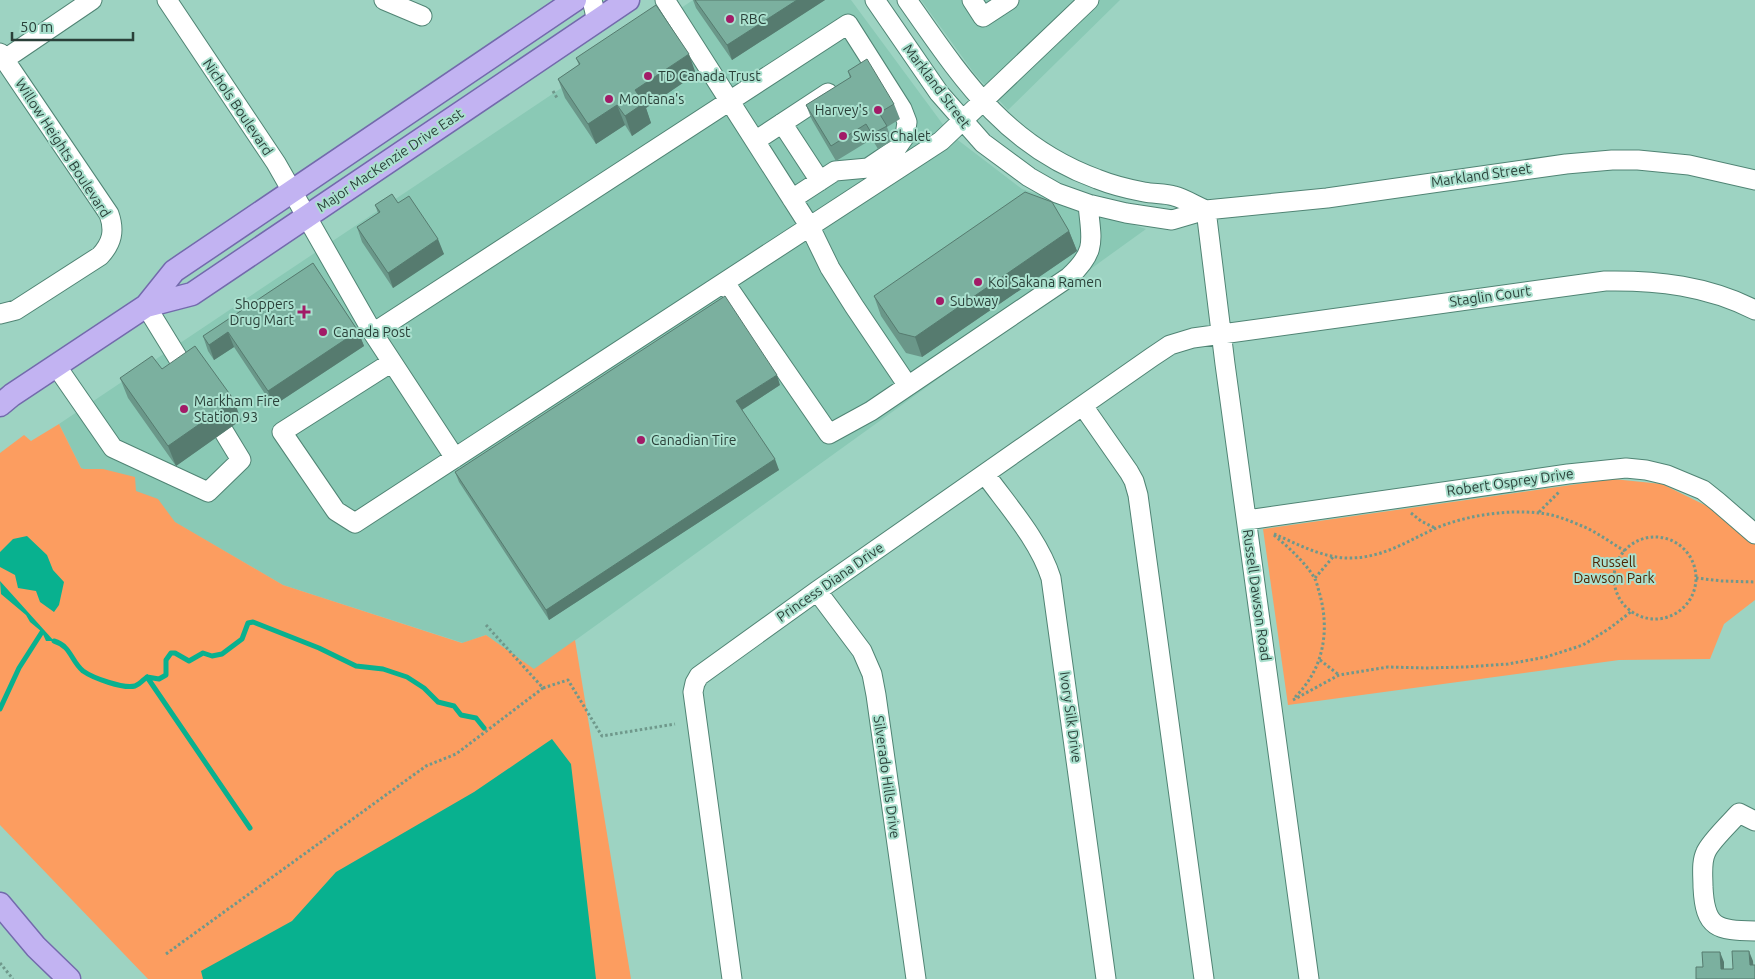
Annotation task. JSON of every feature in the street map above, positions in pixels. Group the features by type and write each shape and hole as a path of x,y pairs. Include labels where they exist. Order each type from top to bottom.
{"main road":[{"name":"Major MacKenzie Drive East","path":"0,405 12,395 57,367 146,306 174,271 576,0"},
{"name":"Major MacKenzie Drive East","path":"146,306 192,294 307,216 594,10 628,0"},
{"path":"0,904 36,947 69,979"}],"street":[{"path":"2,56 92,0"},
{"name":"Nichols Boulevard","path":"167,0 276,163 373,332 455,458"},
{"path":"384,0 422,16"},
{"path":"665,0 810,227 830,268 908,386"},
{"name":"Markland Street","path":"875,0 939,93 983,142 1028,177 1057,193 1088,204 1126,213 1172,220 1206,210 1327,198 1515,170 1596,161 1638,160 1688,165 1755,180"},
{"name":"Markland Street","path":"907,0 962,78 982,102 1032,146 1068,167 1099,180 1146,193 1174,196 1206,210"},
{"path":"972,0 983,17 1009,0"},
{"path":"392,362 282,432 336,510 355,523 942,141 1089,0"},
{"path":"373,332 848,24 902,109 907,122 905,136 896,149 868,168 835,171 792,199"},
{"name":"Willow Heights Boulevard","path":"0,314 16,310 100,256 108,247 112,235 112,224 109,214 2,56"},
{"path":"856,74 873,64"},
{"path":"755,141 840,85"},
{"path":"782,123 820,181"},
{"path":"725,282 829,434 870,411 1069,277 1083,264 1092,242 1088,204"},
{"name":"Russell Dawson Road","path":"1206,210 1309,979"},
{"name":"Staglin Court","path":"1222,333 1606,281 1661,282 1693,288 1721,295 1755,310"},
{"path":"146,306 189,376"},
{"name":"Princess Diana Drive","path":"732,979 693,692 695,682 705,671 817,591 1170,345 1186,339 1222,333"},
{"path":"57,367 113,448 208,492 241,460 224,432"},
{"path":"1083,406 1129,472 1138,495 1204,979"},
{"name":"Robert Osprey Drive","path":"1247,520 1568,474 1626,468 1667,475 1703,490 1755,534"},
{"name":"Ivory Silk Drive","path":"985,474 1046,561 1050,578 1106,979"},
{"name":"Silverado Hills Drive","path":"817,591 862,652 872,674 916,979"},
{"path":"1747,817 1706,850 1703,868 1704,902 1706,912 1712,921 1725,930 1755,931"}],"path":[{"path":"553,91 557,98"},
{"path":"1538,513 1560,491"},
{"path":"1410,512 1421,521 1436,528"},
{"path":"1625,551 1584,527 1558,517 1538,513 1500,513 1468,519 1436,528 1391,550 1370,557 1333,557 1270,532 1298,556 1316,578 1324,608 1325,635 1320,660 1307,686 1292,700 1339,676 1388,667 1465,667 1508,664 1546,656 1583,644 1610,628 1632,611"},
{"path":"1659,537 1674,541 1686,551 1695,568 1696,578 1695,587 1683,607 1670,616 1656,619 1632,611 1619,598 1614,578 1616,564 1625,551 1642,539 1659,537"},
{"path":"1316,578 1333,557"},
{"path":"1696,578 1755,582"},
{"path":"486,625 543,688"},
{"path":"1320,660 1339,676"},
{"path":"166,954 426,766 456,754 543,688 568,680 602,736 676,724"},
{"path":"0,963 13,979"}],"shaded area":[{"path":"693,0 851,0 950,134 1022,189 1146,229 534,670 486,635 463,643 283,585 81,468 59,424"},
{"path":"921,0 1120,0 1008,110 974,73"},
{"path":"27,536 47,555 53,570 64,582 59,605 54,612 40,602 36,591 18,588 15,575 0,567 0,552 13,539"},
{"path":"0,581 54,641 46,641 42,632 30,622 26,615 1,594"},
{"path":"552,739 571,764 596,979 203,979 201,971 292,921 336,872 474,792"}],"green space":[{"path":"59,424 81,468 103,469 135,477 136,491 158,499 175,522 283,585 462,643 486,635 534,669 575,640 631,979 148,979 0,825 0,453 24,435 31,441"},
{"name":"Russell Dawson Park","path":"1613,479 1662,484 1713,509 1755,543 1755,600 1724,624 1710,659 1619,660 1288,705 1263,529"}],"building":[{"path":"695,0 797,0 727,45"},
{"path":"656,5 689,54 635,90 644,103 625,116 617,105 588,124 558,79 580,64 576,58"},
{"path":"867,59 894,104 879,113 887,126 872,134 866,124 831,146 806,105 851,77 848,71"},
{"path":"1025,192 1052,202 1069,231 915,337 899,333 874,296"},
{"path":"392,194 398,203 409,196 438,239 388,273 357,227 380,212 375,205"},
{"name":"Shoppers Drug Mart","path":"313,263 358,331 268,391 228,332 209,345 203,336"},
{"name":"Canadian Tire","path":"725,296 777,375 736,401 775,459 546,610 455,472"},
{"name":"Markham Fire Station 93","path":"195,346 234,400 168,446 120,378 152,356 162,369"},
{"path":"1732,951 1749,951 1750,965 1755,965 1755,979 1696,979 1696,967 1703,967 1702,952 1720,952 1721,969 1733,969"}],"waterway":[{"path":"147,677 159,679 166,675 166,660 171,653 175,653 189,661 203,653 212,656 222,654 242,639 248,623 253,622 319,648 356,666 383,669 407,677 424,688 438,702 454,706 461,715 476,718 484,728"},
{"path":"0,709 19,668 42,632"},
{"path":"54,641 64,646 83,671 101,680 130,687 137,685 147,677"},
{"path":"147,677 250,828"}],"place":[{"name":"RBC","path":"730,19"},
{"name":"TD Canada Trust","path":"648,76"},
{"name":"Montana's","path":"609,99"},
{"name":"Harvey's","path":"878,110"},
{"name":"Swiss Chalet","path":"843,136"},
{"name":"Koi Sakana Ramen","path":"978,282"},
{"name":"Subway","path":"940,301"},
{"name":"Shoppers Drug Mart","path":"304,312"},
{"name":"Canada Post","path":"323,332"},
{"name":"Markham Fire Station 93","path":"184,409"},
{"name":"Canadian Tire","path":"641,440"}]}
